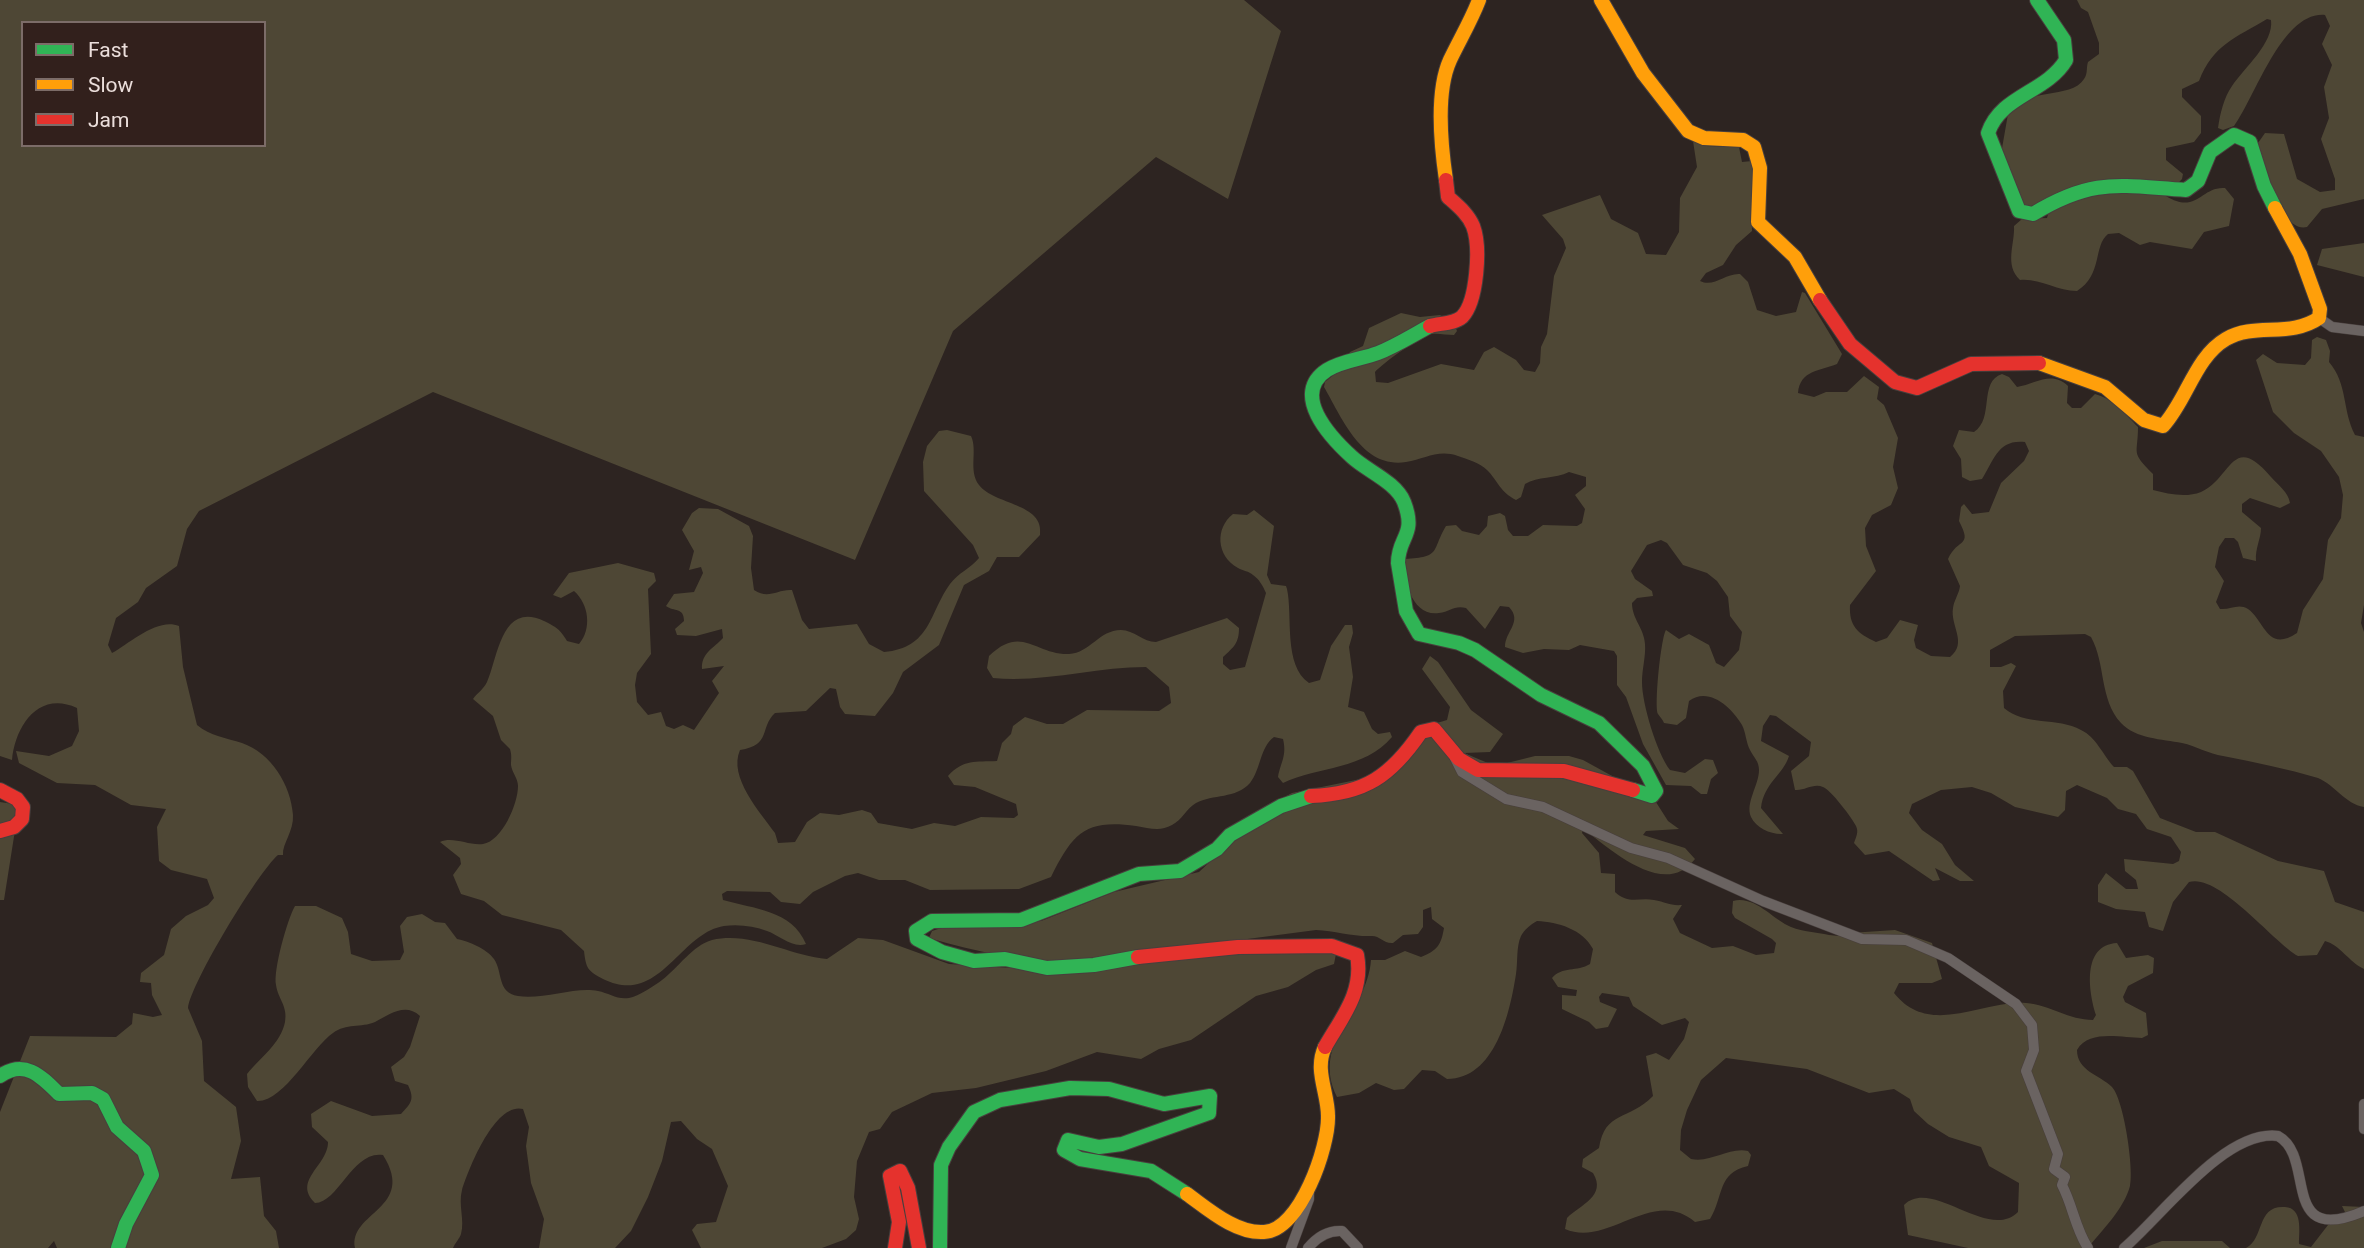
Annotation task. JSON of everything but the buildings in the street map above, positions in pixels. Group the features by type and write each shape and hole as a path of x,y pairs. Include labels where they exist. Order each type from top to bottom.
{"main road":[{"path":"940,1248 941,1165 949,1147 974,1112 1000,1100 1039,1092 1094,1087 1164,1104 1210,1096 1209,1113 1124,1144 1101,1148 1068,1140 1065,1150 1069,1155 1085,1160 1136,1165 1154,1173 1210,1211 1255,1231 1269,1233 1276,1229 1310,1186 1322,1163 1328,1120 1320,1062 1336,1026 1356,995 1361,969 1357,955 1332,946 1238,947 1152,955 1094,965 1047,968 1005,959 974,961 942,952 917,939 916,931 932,921 1021,920 1139,874 1180,870 1191,866 1217,849 1230,835 1281,806 1308,796 1341,795 1367,786 1401,761 1421,732 1434,729 1440,733 1451,752 1469,767 1482,771 1520,769 1577,772 1652,796 1658,787 1640,763 1601,724 1544,696 1481,652 1456,640 1430,639 1419,634 1409,621 1398,564 1398,555 1410,528 1403,500 1394,489 1351,456 1315,414 1310,399 1314,382 1328,369 1379,352 1433,325 1460,320 1471,306 1477,261 1474,228 1465,212 1448,197 1440,141 1449,62 1470,25 1479,0"},
{"path":"1601,0 1651,84 1688,131 1704,138 1743,140 1754,147 1760,168 1758,222 1793,253 1832,320 1850,344 1876,368 1901,384 1922,387 1971,364 2043,363 2105,387 2140,418 2161,426 2168,421 2194,374 2221,342 2229,337 2247,333 2296,332 2319,318 2320,309 2300,254 2264,186 2253,146 2241,136 2231,136 2213,148 2198,181 2186,190 2095,186 2068,193 2033,214 2020,211 2005,171 1990,145 1988,128 1999,108 2054,76 2065,63 2064,43 2037,0"},
{"path":"0,790 17,799 23,807 22,819 15,827 0,831"},
{"path":"0,1076 7,1069 23,1066 30,1068 59,1094 92,1093 103,1099 125,1137 144,1151 152,1175 126,1224 118,1248"},
{"path":"895,1248 899,1222 890,1175 900,1171 908,1188 919,1248"}],"street":[{"path":"2319,318 2332,327 2364,331"},
{"path":"1451,752 1462,772 1506,799 1544,807 1630,848 1668,858 1763,901 1862,939 1906,940 1948,958 2016,1004 2032,1025 2035,1050 2026,1070 2059,1154 2054,1169 2065,1177 2062,1185 2071,1203 2079,1233 2088,1248"},
{"path":"2364,1104 2364,1129"},
{"path":"2124,1248 2204,1170 2243,1144 2265,1136 2278,1136 2288,1143 2301,1192 2315,1216 2337,1222 2364,1211"},
{"path":"1291,1248 1309,1199 1310,1186"},
{"path":"1308,1248 1315,1240 1333,1230 1342,1231 1358,1248"}],"shaded area":[{"path":"0,0 1244,0 1281,31 1228,199 1156,157 953,331 855,560 433,392 199,511 187,529 177,566 146,588 138,602 116,618 108,645 112,653 153,628 171,624 179,626 183,667 197,725 262,754 278,772 288,792 293,821 283,855 278,855 269,865 242,904 201,976 188,1008 202,1041 204,1081 236,1107 241,1141 231,1179 260,1177 264,1216 276,1231 279,1248 57,1248 54,1241 48,1248 0,1248 0,1112 30,1036 116,1037 132,1024 133,1013 153,1017 162,1015 152,995 151,983 140,982 141,973 164,955 171,929 186,916 208,905 214,898 207,879 171,870 159,861 157,827 166,809 131,805 95,785 57,783 19,763 16,751 49,756 72,746 79,731 77,708 51,704 31,715 18,735 12,760 0,756"},
{"path":"2077,0 2364,0 2364,199 2322,209 2307,227 2297,226 2281,209 2258,143 2265,133 2284,134 2297,179 2320,192 2335,190 2335,179 2321,139 2329,118 2324,87 2332,65 2322,44 2330,26 2325,15 2310,17 2296,27 2271,58 2234,126 2223,130 2218,128 2229,90 2268,37 2271,20 2267,19 2226,44 2211,59 2199,81 2182,89 2182,97 2201,116 2201,133 2194,142 2166,148 2166,160 2183,174 2182,179 2166,196 2185,202 2210,191 2225,188 2234,199 2229,226 2204,232 2192,249 2150,242 2140,245 2119,233 2108,234 2100,246 2091,277 2077,291 2020,280 2011,261 2014,226 2022,219 2047,218 2051,204 2030,208 2022,205 2001,154 2008,114 2015,105 2025,100 2078,85 2085,77 2088,62 2099,54 2099,43 2088,12 2081,8"},
{"path":"1693,141 1707,146 1739,147 1742,162 1752,161 1757,177 1751,199 1752,231 1736,245 1723,265 1706,273 1700,281 1710,283 1740,274 1748,282 1757,310 1776,316 1796,312 1802,292 1805,293 1842,354 1837,364 1807,376 1798,393 1814,397 1826,392 1847,392 1864,376 1879,387 1877,399 1884,405 1898,438 1893,467 1898,488 1891,505 1872,515 1865,528 1866,546 1876,571 1850,605 1853,624 1876,642 1887,638 1900,620 1918,625 1914,640 1916,648 1931,656 1950,657 1958,646 1953,608 1960,586 1948,559 1965,535 1959,521 1961,507 1964,504 1972,514 1989,512 2001,483 2024,461 2029,451 2025,442 2009,444 1998,452 1982,479 1970,481 1962,477 1961,459 1953,446 1959,430 1974,432 1980,426 1990,384 2002,374 2009,377 2017,387 2050,378 2062,381 2068,386 2067,403 2072,408 2081,408 2095,394 2114,403 2138,427 2137,452 2153,474 2153,490 2177,495 2195,494 2211,485 2240,458 2248,458 2258,464 2283,489 2290,503 2280,508 2250,498 2242,504 2242,512 2261,528 2256,561 2243,558 2234,538 2225,538 2219,547 2215,567 2224,581 2216,602 2220,609 2248,609 2273,637 2287,638 2297,633 2303,610 2323,579 2328,540 2341,518 2343,495 2339,477 2321,451 2294,433 2273,412 2256,360 2263,354 2277,363 2305,365 2311,358 2312,340 2317,337 2326,340 2330,351 2329,362 2339,379 2351,426 2355,435 2364,437 2364,605 2361,623 2364,632 2364,807 2351,802 2318,778 2218,755 2182,743 2150,738 2127,728 2114,714 2109,703 2096,647 2091,637 2085,634 2015,636 1990,650 1990,667 2011,663 2016,666 2003,691 2004,708 2021,717 2072,726 2086,733 2114,767 2127,767 2133,771 2160,818 2196,832 2215,832 2278,861 2324,871 2335,902 2364,912 2364,969 2325,941 2317,955 2298,956 2230,898 2201,882 2189,882 2173,902 2163,931 2149,927 2145,912 2116,909 2098,902 2098,885 2106,873 2126,889 2138,889 2136,880 2125,871 2124,859 2173,864 2179,861 2181,852 2171,837 2147,829 2136,814 2118,809 2107,798 2077,785 2066,791 2065,810 2058,817 2015,807 1991,793 1972,787 1941,790 1912,804 1909,813 1922,830 1942,844 1955,865 1974,881 1960,881 1935,868 1940,880 1933,881 1889,851 1865,855 1854,843 1857,830 1854,822 1823,787 1795,790 1791,771 1809,756 1811,742 1776,716 1770,715 1763,726 1761,741 1789,756 1766,792 1761,808 1783,834 1769,832 1760,827 1753,821 1750,812 1758,764 1742,725 1732,712 1719,701 1704,696 1689,701 1686,718 1677,725 1664,723 1658,714 1659,672 1666,630 1679,639 1689,634 1709,645 1716,663 1724,667 1739,650 1742,632 1730,616 1728,597 1717,581 1707,573 1683,565 1667,543 1661,540 1647,545 1631,571 1635,579 1652,591 1653,596 1637,598 1632,603 1645,644 1642,682 1647,715 1655,740 1670,770 1685,773 1705,759 1713,760 1718,773 1711,779 1707,794 1701,794 1691,786 1666,785 1643,744 1626,697 1617,685 1617,656 1614,651 1580,645 1569,650 1544,649 1523,653 1505,647 1514,622 1513,612 1509,607 1500,606 1485,629 1466,608 1430,613 1416,603 1408,586 1405,559 1425,557 1434,551 1446,526 1456,525 1462,531 1479,535 1487,526 1488,516 1500,513 1505,516 1508,530 1513,536 1528,536 1543,525 1577,526 1582,523 1585,509 1575,495 1586,486 1586,477 1569,472 1530,481 1525,484 1521,497 1516,500 1503,490 1484,468 1458,456 1438,454 1406,462 1377,458 1365,450 1346,426 1324,387 1325,382 1342,368 1350,352 1363,346 1369,328 1401,313 1420,317 1440,315 1454,323 1457,331 1454,335 1431,334 1410,345 1375,372 1376,382 1388,383 1441,364 1474,370 1484,352 1494,347 1516,360 1524,370 1535,372 1547,334 1554,276 1566,248 1563,239 1542,215 1600,195 1611,219 1638,233 1646,254 1666,255 1679,232 1680,198 1697,167"},
{"path":"2364,243 2364,277 2317,265 2322,249"},
{"path":"947,430 971,436 974,473 979,485 986,492 1035,516 1040,535 1019,557 997,557 989,571 964,585 939,645 903,672 893,693 875,716 845,714 840,707 836,689 830,688 806,711 775,713 761,740 750,748 740,750 737,760 742,783 754,805 775,833 778,843 795,842 807,822 820,813 839,815 862,810 871,813 878,823 912,829 934,823 955,826 981,817 1014,818 1018,815 1016,804 975,787 954,785 948,776 965,764 997,761 1002,743 1011,734 1013,726 1025,717 1047,724 1063,724 1087,710 1159,711 1171,703 1169,687 1146,667 1050,677 993,678 987,668 989,656 1011,642 1029,643 1057,653 1069,654 1083,650 1113,631 1130,632 1156,642 1227,618 1239,628 1239,633 1235,644 1223,657 1223,664 1230,670 1245,667 1266,593 1255,577 1231,563 1220,542 1223,527 1233,514 1247,515 1254,510 1274,526 1267,575 1271,584 1286,586 1292,652 1301,675 1309,683 1320,680 1331,646 1345,625 1352,625 1349,647 1353,677 1348,707 1364,712 1372,729 1378,734 1390,732 1392,737 1381,748 1355,762 1283,783 1278,777 1284,754 1283,739 1274,737 1266,746 1254,777 1238,792 1196,803 1176,823 1168,827 1154,829 1119,824 1092,827 1066,849 1051,877 1019,889 930,890 905,880 879,880 858,873 845,876 813,892 800,904 781,902 770,892 727,891 722,894 723,900 782,918 800,933 806,944 796,945 757,928 724,926 708,931 668,966 640,984 623,985 594,974 587,966 584,951 561,930 502,915 484,901 461,894 453,875 461,864 460,858 440,842 450,840 483,844 490,841 508,821 517,794 518,783 512,768 510,749 501,740 493,716 473,699 487,682 510,625 518,619 530,617 552,625 567,641 579,644 587,624 583,603 574,591 561,598 553,595 569,573 618,563 654,573 656,581 648,589 651,654 637,673 637,702 648,715 661,712 666,726 674,729 683,725 694,730 719,693 712,681 724,666 702,669 702,663 723,638 722,629 696,636 677,635 675,629 684,621 684,617 680,612 666,606 674,594 694,592 703,573 701,567 689,570 694,551 682,530 692,513 699,508 718,509 749,526 753,536 751,568 754,590 769,594 792,590 802,620 809,629 857,624 869,644 884,652 911,644 927,627 950,584 979,558 973,545 924,491 923,462 927,446 939,431"},
{"path":"1430,656 1438,662 1471,710 1503,734 1490,752 1464,753 1495,766 1535,756 1569,756 1583,760 1654,799 1668,821 1679,829 1646,831 1643,835 1685,848 1695,859 1682,870 1668,874 1653,873 1622,858 1583,829 1582,833 1599,853 1601,873 1615,874 1615,892 1630,899 1649,899 1682,905 1673,919 1680,933 1712,948 1733,946 1756,955 1774,953 1776,943 1772,939 1735,918 1732,913 1733,901 1741,900 1764,909 1784,924 1801,930 1840,936 1895,930 1932,943 1942,979 1932,983 1899,983 1894,993 1908,1006 1923,1013 1957,1014 2026,1003 2076,1018 2093,1020 2096,1015 2091,995 2090,972 2098,952 2105,946 2117,943 2126,958 2148,955 2154,958 2153,973 2128,986 2123,997 2125,1002 2146,1013 2148,1035 2142,1038 2098,1037 2082,1043 2077,1050 2085,1068 2112,1087 2116,1094 2124,1120 2131,1165 2130,1186 2123,1203 2088,1248 1968,1248 1908,1235 1904,1205 1916,1198 1929,1198 1991,1220 2006,1219 2018,1212 2019,1183 1989,1166 1981,1147 1949,1137 1928,1124 1914,1111 1910,1099 1894,1089 1869,1093 1807,1069 1726,1058 1701,1080 1681,1130 1680,1150 1691,1159 1706,1159 1741,1150 1748,1151 1751,1155 1748,1166 1738,1169 1726,1180 1710,1219 1695,1222 1679,1213 1663,1211 1647,1213 1598,1231 1581,1233 1565,1229 1567,1218 1590,1199 1597,1188 1593,1173 1582,1167 1583,1159 1599,1148 1602,1136 1612,1121 1644,1104 1653,1096 1646,1056 1656,1053 1669,1060 1684,1039 1689,1022 1685,1018 1662,1025 1633,1006 1629,997 1602,993 1600,1002 1617,1009 1608,1027 1596,1029 1589,1022 1562,1009 1562,995 1576,996 1577,990 1558,987 1552,978 1560,972 1590,964 1593,949 1583,936 1561,925 1537,921 1521,936 1513,990 1504,1024 1488,1056 1477,1068 1464,1076 1447,1079 1435,1071 1422,1070 1404,1089 1394,1090 1376,1083 1359,1093 1337,1097 1331,1077 1330,1059 1342,1027 1360,996 1371,960 1385,960 1405,951 1421,957 1435,949 1440,943 1444,928 1432,919 1431,907 1423,910 1423,927 1418,934 1403,935 1393,943 1375,936 1316,930 1072,962 999,955 929,938 932,931 941,928 1041,921 1114,892 1199,872 1273,803 1292,793 1366,778 1390,764 1437,723 1447,720 1450,707 1422,669"},
{"path":"0,802 19,805 4,900 0,900"},
{"path":"295,906 316,906 342,918 348,932 351,954 372,961 400,960 404,952 400,926 407,917 422,914 435,922 445,923 457,939 487,952 497,964 507,991 528,997 589,990 621,998 633,997 662,980 698,947 712,940 727,938 756,941 827,959 858,938 883,940 949,964 1012,968 1314,940 1336,954 1334,964 1316,970 1288,987 1256,996 1191,1040 1159,1049 1141,1059 1097,1052 1046,1071 976,1088 932,1093 892,1112 880,1129 869,1132 857,1161 854,1197 859,1219 856,1230 846,1239 822,1248 701,1248 692,1230 697,1224 716,1222 728,1186 712,1149 697,1139 681,1121 671,1122 662,1161 648,1197 631,1231 615,1248 539,1248 544,1219 531,1183 526,1146 529,1127 523,1109 513,1110 503,1116 493,1126 477,1153 462,1190 462,1229 453,1248 355,1248 356,1236 361,1226 387,1199 392,1187 391,1173 383,1155 372,1156 363,1160 332,1194 315,1203 307,1187 323,1158 328,1142 312,1127 311,1114 331,1101 372,1116 401,1114 409,1104 411,1094 408,1085 395,1081 391,1067 404,1057 410,1047 420,1016 403,1010 370,1024 338,1030 325,1040 277,1093 257,1101 248,1087 247,1074 283,1030 285,1011 277,990 276,978 281,945"},
{"path":"2342,1206 2364,1207 2364,1248 2246,1248 2256,1237 2269,1211 2285,1207 2295,1211 2297,1216 2299,1244 2311,1247 2328,1225 2348,1218"},
{"path":"2162,1241 2222,1241 2230,1248 2144,1248"}],"traffic: fast":[{"path":"2037,0 2064,40 2066,60 2047,80 2003,110 1988,133 2019,211 2033,214 2054,202 2091,189 2124,186 2186,190 2198,181 2210,152 2234,135 2250,142 2264,186 2275,208"},
{"path":"1430,326 1385,350 1327,370 1317,380 1312,391 1317,415 1343,449 1395,489 1404,502 1409,522 1398,563 1406,611 1419,634 1459,643 1475,650 1541,695 1599,723 1643,766 1656,791 1652,796 1633,790"},
{"path":"1138,957 1094,965 1047,968 1005,959 974,961 942,952 917,939 916,931 932,921 1021,920 1139,874 1180,871 1217,849 1230,835 1281,806 1311,796"},
{"path":"0,1076 9,1071 25,1069 46,1081 59,1094 92,1093 103,1099 117,1127 144,1151 152,1175 126,1224 118,1248"},
{"path":"940,1248 941,1165 949,1147 974,1112 1000,1100 1070,1088 1109,1089 1164,1104 1210,1096 1209,1113 1122,1144 1099,1147 1068,1140 1064,1150 1080,1159 1151,1171 1187,1194"}],"traffic: slow":[{"path":"1446,180 1441,135 1443,87 1450,60 1479,0"},
{"path":"1601,0 1643,73 1688,131 1704,138 1743,140 1754,147 1760,168 1758,222 1795,257 1820,300"},
{"path":"2039,363 2105,387 2144,420 2163,426 2206,357 2226,339 2249,331 2296,327 2319,318 2320,309 2300,254 2275,208"},
{"path":"1187,1194 1233,1225 1254,1232 1277,1228 1289,1218 1310,1185 1327,1130 1328,1116 1321,1073 1325,1047"}],"traffic: jam":[{"path":"1430,326 1462,317 1471,299 1476,274 1477,247 1473,226 1466,214 1448,197 1446,180"},
{"path":"1820,300 1850,344 1895,382 1917,388 1971,364 2039,363"},
{"path":"1311,796 1347,791 1375,780 1399,760 1421,732 1434,729 1459,759 1478,770 1564,771 1633,790"},
{"path":"0,790 17,799 23,807 22,819 14,827 0,831"},
{"path":"1138,957 1238,947 1332,946 1357,955 1357,981 1350,1004 1325,1047"},
{"path":"895,1248 899,1222 890,1176 900,1171 908,1188 919,1248"}]}
